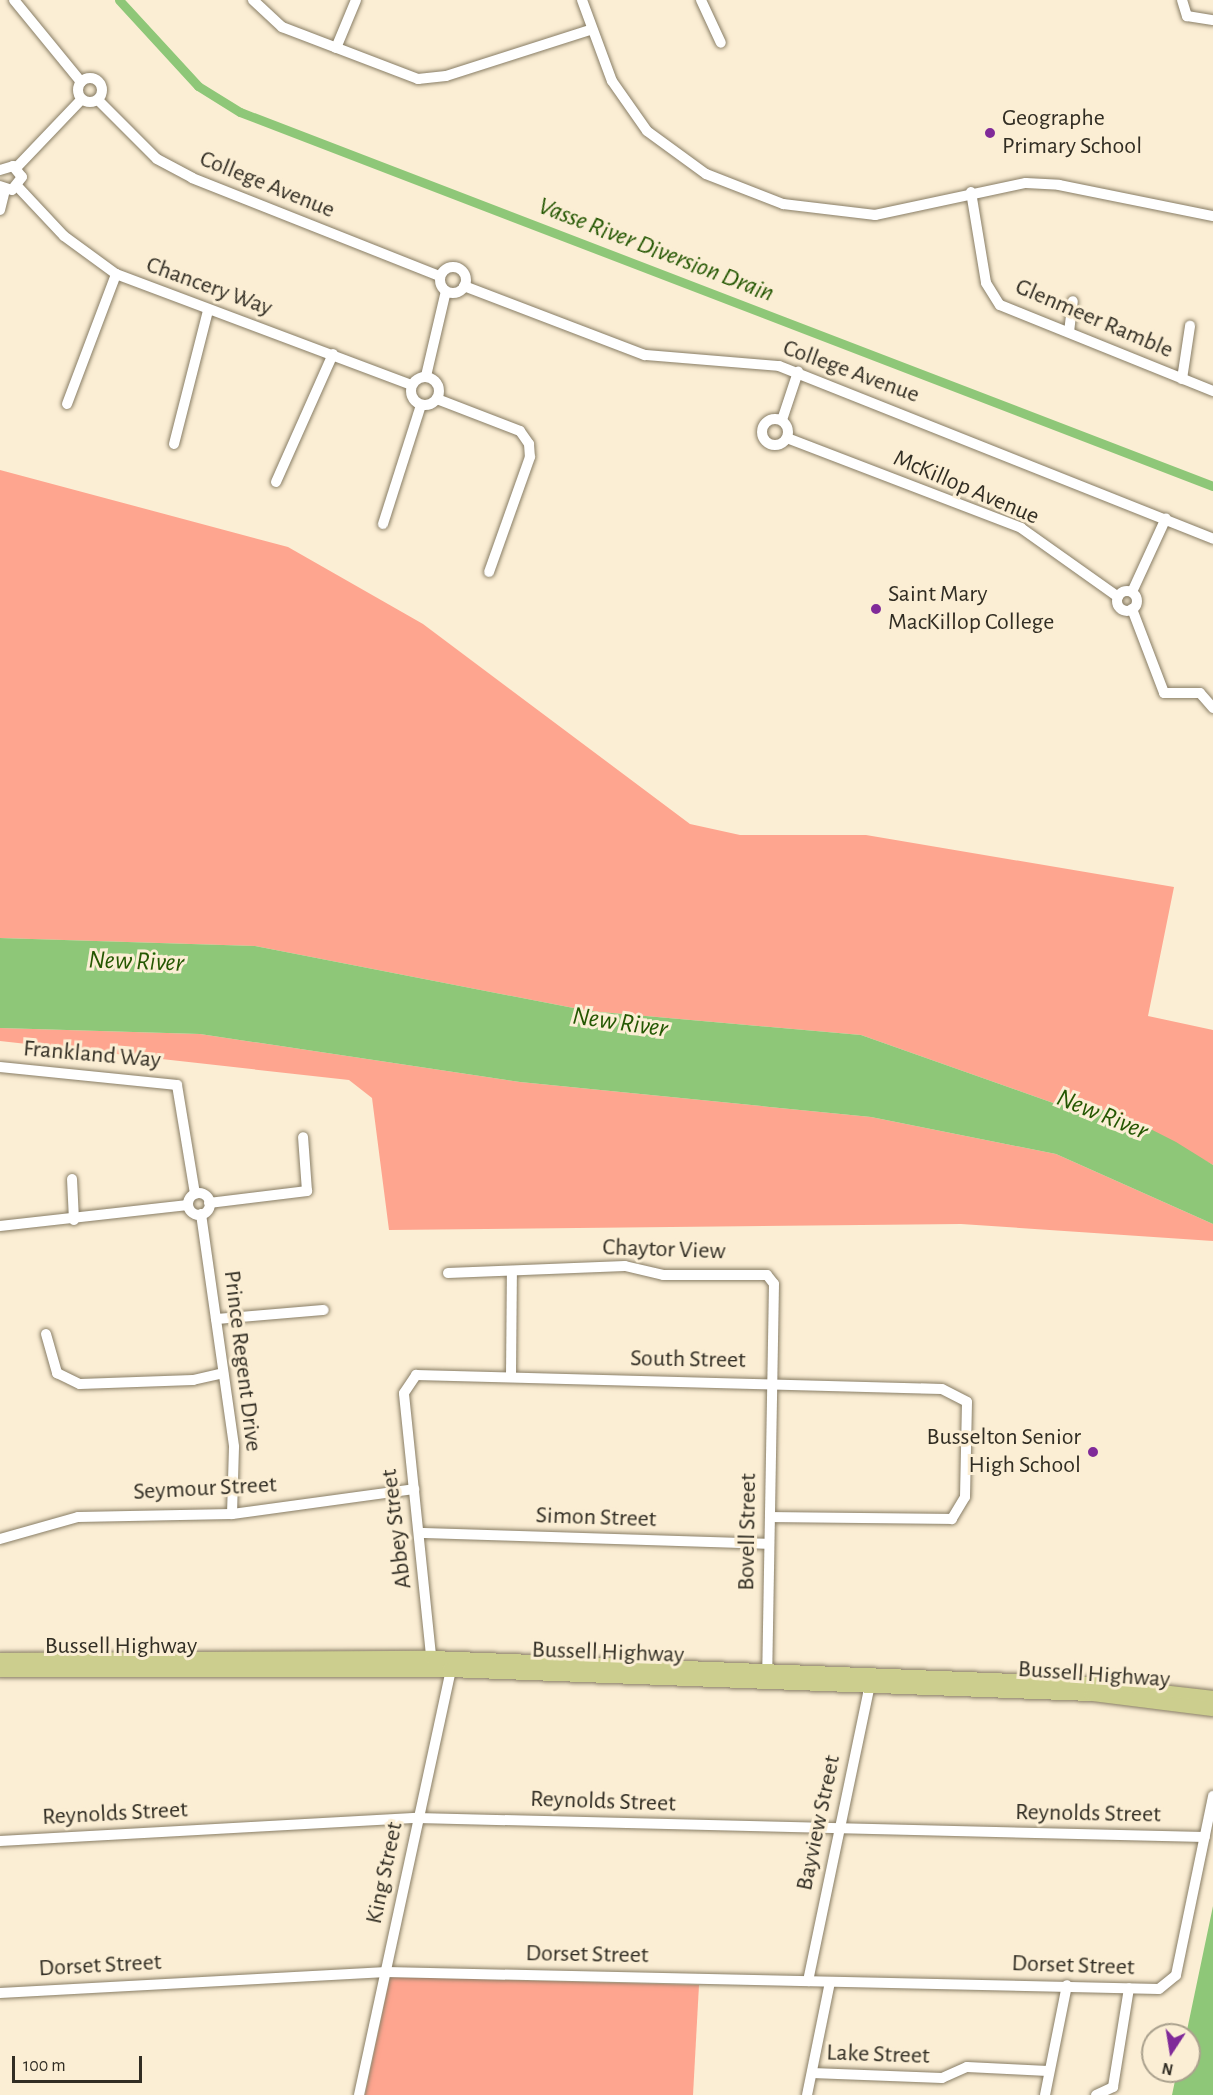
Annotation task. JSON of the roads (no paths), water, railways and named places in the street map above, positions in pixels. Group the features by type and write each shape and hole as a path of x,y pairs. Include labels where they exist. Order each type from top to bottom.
{"main road":[{"name":"Bussell Highway","path":"0,1660 432,1664 871,1680 1092,1684 1213,1698"},
{"name":"Bussell Highway","path":"0,1670 432,1664"},
{"name":"Bussell Highway","path":"871,1680 1127,1696 1213,1709"}],"street":[{"path":"0,169 16,168 82,99 81,82 14,0"},
{"path":"253,0 282,27 403,76 430,78 590,30"},
{"path":"336,48 356,0"},
{"path":"582,0 590,30 612,81 647,131 672,153 743,190 783,204 849,216 902,210 971,192 1059,185 1213,216"},
{"path":"701,0 722,43"},
{"path":"1182,0 1187,16 1213,20"},
{"name":"College Avenue","path":"81,82 99,81 98,100 157,159 192,178 440,276"},
{"path":"82,99 98,100"},
{"path":"0,210 3,188 18,187 22,177 16,168"},
{"name":"Chancery Way","path":"18,187 64,236 116,274 208,311 333,354 412,385"},
{"name":"Glenmeer Ramble","path":"971,192 986,283 1000,305 1213,391"},
{"path":"422,405 411,396 412,385 426,376 446,291 440,276 457,268 465,275 464,286 446,291"},
{"path":"67,404 116,274"},
{"name":"College Avenue","path":"464,286 645,355 679,361 748,360 798,372 1166,518 1213,539"},
{"path":"1069,332 1073,301"},
{"path":"174,444 208,311"},
{"path":"1182,379 1190,326"},
{"path":"276,482 333,354"},
{"path":"787,438 782,420 798,372"},
{"path":"426,376 438,383 437,399"},
{"path":"422,405 437,399 520,430 529,444 530,457 489,572"},
{"path":"383,524 422,405"},
{"name":"McKillop Avenue","path":"782,420 768,421 762,433 772,444 787,438 1021,528 1118,597 1120,607 1132,609"},
{"path":"1118,597 1132,592 1166,518"},
{"path":"1132,592 1137,600 1132,609 1164,693 1200,693 1213,708"},
{"name":"Frankland Way","path":"0,1067 177,1085 195,1194"},
{"path":"0,1226 74,1220 188,1204 201,1214 209,1203 308,1191 303,1137"},
{"path":"72,1179 74,1220"},
{"path":"188,1204 195,1194 202,1194 209,1203"},
{"name":"Prince Regent Drive","path":"201,1214 234,1447 232,1514"},
{"name":"Chaytor View","path":"448,1273 625,1266 663,1275 767,1275 774,1284 771,1384"},
{"path":"512,1272 512,1377"},
{"path":"216,1319 324,1310"},
{"path":"46,1334 50,1364 66,1380 80,1384 193,1380 223,1373"},
{"name":"South Street","path":"406,1383 416,1376 512,1377 942,1389 967,1402 965,1497 952,1519 771,1517"},
{"name":"Abbey Street","path":"406,1383 414,1489 421,1533 432,1664"},
{"name":"Bovell Street","path":"767,1676 771,1517 771,1384"},
{"name":"Seymour Street","path":"0,1539 99,1515 232,1514 414,1489"},
{"name":"Simon Street","path":"421,1533 769,1544"},
{"name":"King Street","path":"359,2095 451,1665"},
{"name":"Bayview Street","path":"808,1981 871,1680"},
{"path":"1204,1837 1213,1796"},
{"name":"Reynolds Street","path":"0,1841 417,1818 1204,1837"},
{"name":"Dorset Street","path":"0,1993 386,1971 830,1982 1067,1985 1154,1990 1172,1983 1204,1837"},
{"path":"807,2095 830,1982"},
{"path":"1045,2095 1067,1985"},
{"path":"1096,2095 1113,2087 1129,1988"},
{"name":"Lake Street","path":"812,2073 942,2078 967,2067 1048,2071"}],"water":[{"name":"New River","path":"0,938 255,946 589,1011 861,1035 1056,1104 1117,1112 1176,1142 1213,1165 1213,1224 1056,1154 871,1117 520,1082 200,1034 0,1028"},
{"path":"1213,1906 1213,2095 1172,2095 1174,2083 1201,2083 1201,2023 1189,2023"}],"waterway":[{"name":"Vasse River Diversion Drain","path":"119,0 198,86 240,112 1213,486"}],"place":[{"name":"Geographe Primary School","path":"990,133"},
{"name":"Saint Mary MacKillop College","path":"876,609"},
{"name":"Busselton Senior High School","path":"1093,1452"}]}
